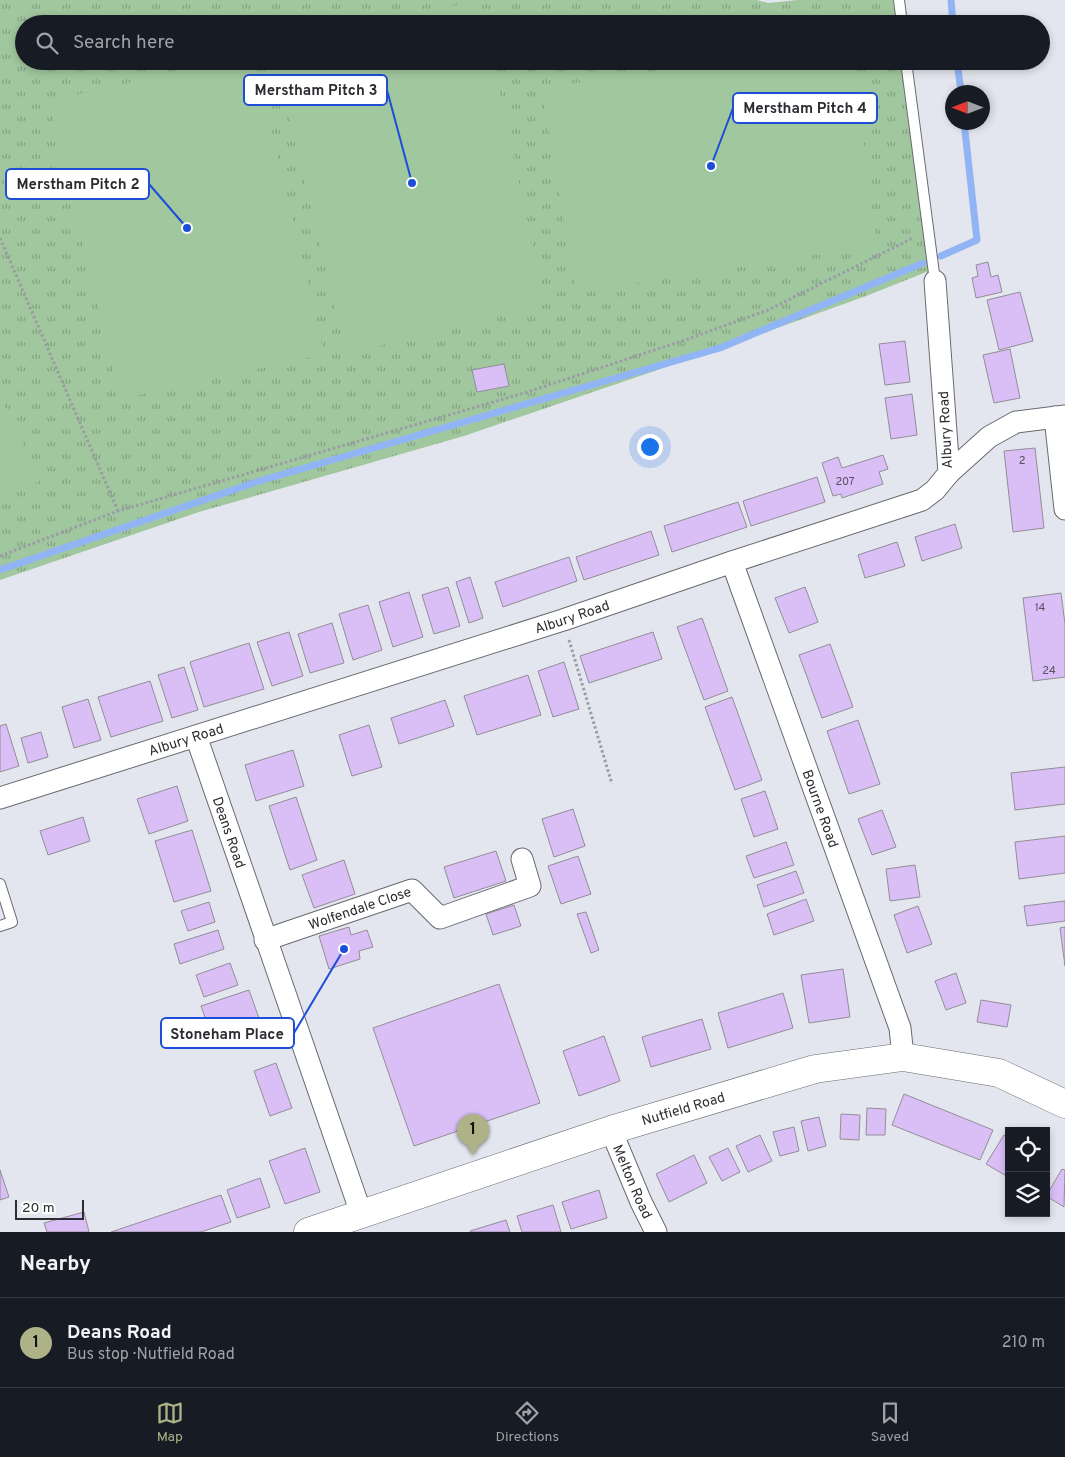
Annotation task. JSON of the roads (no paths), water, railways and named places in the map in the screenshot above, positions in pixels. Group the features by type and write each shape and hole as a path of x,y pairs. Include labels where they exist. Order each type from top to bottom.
{"street":[{"name":"Albury Road","path":"0,798 563,620 732,562 918,502 935,490 950,473 935,281"},
{"path":"950,473 989,437 1016,422 1060,416 1065,508"},
{"name":"Bourne Road","path":"732,562 900,1028 903,1057"},
{"name":"Deans Road","path":"196,736 361,1213"},
{"name":"Wolfendale Close","path":"266,940 412,890 440,918 530,886 522,859"},
{"name":"Nutfield Road","path":"308,1232 611,1130 815,1069 903,1057 999,1073 1065,1104"},
{"name":"Melton Road","path":"611,1130 641,1202 656,1232"}],"lane":[{"path":"899,0 901,15"},
{"path":"907,70 935,281"},
{"path":"0,884 12,922 0,926"}],"waterway":[{"path":"951,0 952,15"},
{"path":"958,70 960,85"},
{"path":"941,256 977,240 965,130"},
{"path":"0,570 256,482 720,348 923,263"}],"place":[{"name":"Merstham Pitch 4","path":"711,166"},
{"name":"Merstham Pitch 3","path":"412,183"},
{"name":"Merstham Pitch 2","path":"187,228"},
{"name":"Stoneham Place","path":"344,949"},
{"name":"Deans Road","path":"473,1155"}]}
